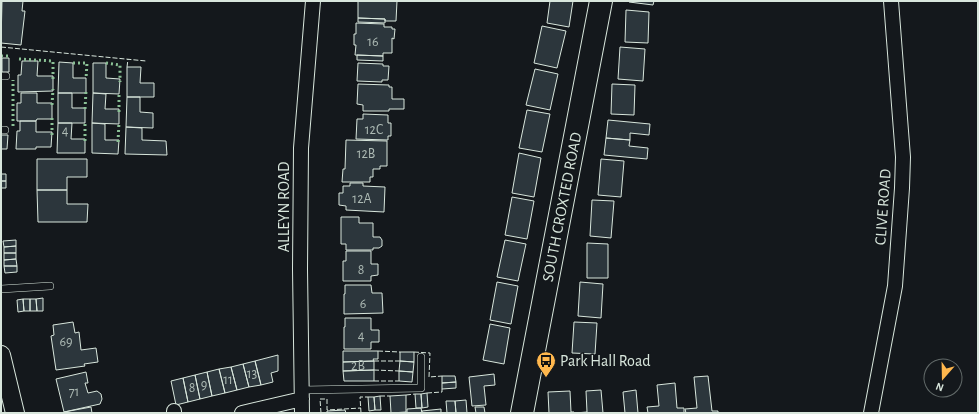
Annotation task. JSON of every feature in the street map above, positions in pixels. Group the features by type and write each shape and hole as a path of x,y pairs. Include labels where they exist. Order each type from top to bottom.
{"main road":[{"name":"SOUTH CROXTED ROAD","path":"522,413 601,1"}],"street":[{"name":"ALLEYN ROAD","path":"302,413 300,274 301,148 314,1"},
{"name":"CLIVE ROAD","path":"871,413 895,286 902,188 903,157 891,1"},
{"path":"1,355 15,413"},
{"path":"242,413 302,394"}],"lane":[{"path":"1,289 50,286"},
{"path":"302,394 421,388 421,357"}],"building":[{"path":"2,1 23,1 22,11 25,11 21,45 1,43"},
{"path":"358,1 397,1 396,21 358,18"},
{"path":"550,1 573,1 569,27 547,23"},
{"path":"629,1 654,1 653,5"},
{"path":"626,10 649,12 648,43 625,42"},
{"path":"358,18 385,19 385,23 358,22"},
{"path":"356,23 384,24 384,27 392,27 392,29 395,29 394,39 392,38 392,53 383,53 383,56 355,55 356,45 354,45 354,34 356,34"},
{"path":"542,26 566,31 557,68 534,63"},
{"path":"620,47 645,49 643,81 618,79"},
{"path":"357,55 383,56 383,61 357,60"},
{"path":"2,58 9,58 9,72 2,72"},
{"path":"22,61 38,61 37,76 53,76 53,91 18,92 18,75 21,75"},
{"path":"59,62 73,63 73,78 86,78 86,93 58,93"},
{"path":"93,63 106,63 106,78 120,79 119,94 93,93"},
{"path":"358,63 383,64 383,66 389,66 388,80 382,80 382,82 357,81"},
{"path":"127,67 141,67 140,83 154,83 154,97 127,97"},
{"path":"535,69 558,74 550,110 526,105"},
{"path":"358,84 389,85 389,87 392,87 392,99 404,99 404,109 389,109 389,111 363,111 363,105 357,104"},
{"path":"612,84 635,85 634,115 611,114"},
{"path":"21,93 37,93 37,103 52,103 52,119 17,121 17,103 21,103"},
{"path":"58,93 72,93 72,108 85,108 85,123 58,123"},
{"path":"93,93 106,94 105,109 119,109 119,124 92,123"},
{"path":"127,97 140,97 140,112 153,113 153,128 126,127"},
{"path":"527,110 550,114 542,152 519,148"},
{"path":"363,114 388,115 388,123 391,123 391,136 388,136 388,140 356,139 357,119 363,119"},
{"path":"608,120 650,124 649,135 630,133 630,140 606,138"},
{"path":"20,121 36,121 36,132 52,132 51,147 16,149 17,131 20,131"},
{"path":"58,123 72,123 71,139 85,139 85,153 57,153"},
{"path":"92,123 105,124 105,140 119,140 118,154 92,153"},
{"path":"126,127 142,128 142,140 166,141 167,155 125,154"},
{"path":"1,135 8,135 7,149 1,149"},
{"path":"606,138 630,140 629,146 648,148 647,159 604,155"},
{"path":"346,140 387,141 387,166 380,166 380,169 373,169 373,177 370,177 370,182 342,182 343,169 345,169"},
{"path":"519,153 541,158 534,197 512,193"},
{"path":"37,159 87,159 87,177 67,177 67,190 37,190"},
{"path":"601,159 624,161 621,197 598,195"},
{"path":"1,174 6,174 6,181 1,181"},
{"path":"1,181 6,181 6,188 1,188"},
{"path":"350,183 363,183 363,186 385,187 384,212 346,210 346,206 339,205 339,193 343,193 343,186 350,186"},
{"path":"37,190 67,190 67,204 88,204 87,222 38,222"},
{"path":"512,197 534,201 527,239 505,235"},
{"path":"592,200 614,201 611,238 590,236"},
{"path":"341,217 359,217 359,223 373,223 373,237 380,237 382,240 382,246 379,248 373,248 373,250 346,250 346,244 341,244"},
{"path":"16,240 16,246 4,247 3,241"},
{"path":"505,240 526,244 518,281 497,277"},
{"path":"587,243 608,244 608,278 587,278"},
{"path":"16,246 16,253 4,253 4,247"},
{"path":"346,251 371,251 371,264 378,264 378,275 371,276 371,281 343,281 343,261 346,261"},
{"path":"4,253 16,253 16,259 4,260"},
{"path":"16,259 17,266 4,266 4,260"},
{"path":"4,266 17,266 17,272 5,273"},
{"path":"497,282 518,286 511,324 490,320"},
{"path":"580,282 603,284 601,318 578,316"},
{"path":"345,285 371,285 372,293 382,293 383,313 344,314"},
{"path":"43,298 43,311 37,311 36,299"},
{"path":"23,299 24,311 18,312 17,300"},
{"path":"23,299 30,299 30,311 24,311"},
{"path":"30,299 36,299 37,311 30,311"},
{"path":"345,318 371,318 371,330 379,330 379,342 371,342 371,349 344,349"},
{"path":"73,322 75,333 79,332 81,350 96,348 98,362 84,364 85,366 56,370 51,336 54,335 53,325"},
{"path":"574,322 597,323 595,354 572,353"},
{"path":"490,324 510,328 504,364 483,360"},
{"path":"343,351 378,351 378,359 373,359 374,361 343,362"},
{"path":"400,352 414,352 414,362 400,361"},
{"path":"278,355 278,371 271,373 273,382 261,385 255,361"},
{"path":"255,361 261,385 249,387 243,364"},
{"path":"374,361 374,370 343,371 343,362"},
{"path":"400,361 414,362 413,372 399,371"},
{"path":"243,364 249,387 237,390 231,367"},
{"path":"231,367 237,390 225,393 219,369"},
{"path":"219,369 225,393 212,396 207,372"},
{"path":"374,370 374,381 344,381 343,371"},
{"path":"399,371 413,372 412,382 399,381"},
{"path":"86,372 88,383 85,383 88,393 97,391 101,394 102,399 100,404 64,412 56,379"},
{"path":"207,372 212,396 200,399 195,375"},
{"path":"494,374 495,385 484,386 486,405 472,406 469,377"},
{"path":"195,375 200,399 188,402 183,378"},
{"path":"442,376 455,376 456,382 442,383"},
{"path":"708,376 712,411 718,411 718,413 686,413 685,409 697,408 694,377"},
{"path":"183,378 188,402 176,405 171,381"},
{"path":"456,382 456,388 442,389 442,383"},
{"path":"675,383 677,408 684,408 684,413 648,413 647,407 659,406 657,385"},
{"path":"601,390 603,413 575,413 587,412 586,391"},
{"path":"636,390 638,413 625,413 623,392"},
{"path":"570,391 571,412 574,413 549,413 548,392"},
{"path":"427,393 428,407 422,408 421,394"},
{"path":"415,394 421,394 422,408 416,408"},
{"path":"406,395 406,412 391,413 390,396"},
{"path":"380,396 381,410 375,410 374,397"},
{"path":"368,397 374,397 375,410 369,411"},
{"path":"466,400 467,413 456,413 455,401"},
{"path":"446,401 455,401 456,413 447,413"},
{"path":"91,407 92,413 64,412"},
{"path":"475,407 484,407 485,413 476,413"},
{"path":"421,408 422,413 407,413 407,409"},
{"path":"441,409 441,413 422,413 422,411"},
{"path":"345,410 346,413 327,413 327,411"}],"hedge":[{"path":"1,56 9,56"},
{"path":"19,59 53,61 53,79"},
{"path":"73,63 87,63 86,79"},
{"path":"106,63 120,65 120,82"},
{"path":"13,80 13,126"},
{"path":"52,105 53,89"},
{"path":"85,109 86,91"},
{"path":"119,92 119,112"},
{"path":"52,117 52,135"},
{"path":"85,121 85,141"},
{"path":"118,142 119,122"}],"fence":[{"path":"1,47 146,61"},
{"path":"127,67 128,59"},
{"path":"378,351 400,352"},
{"path":"414,352 430,353 429,377 442,376"},
{"path":"374,361 400,361"},
{"path":"374,370 399,371"},
{"path":"374,381 399,381"},
{"path":"427,393 442,392 442,389"},
{"path":"406,395 415,394"},
{"path":"380,396 390,396"},
{"path":"361,413 360,397 368,397"},
{"path":"321,413 320,399 327,399 327,410 361,408"}],"place":[{"name":"Park Hall Road","path":"546,378"}]}
